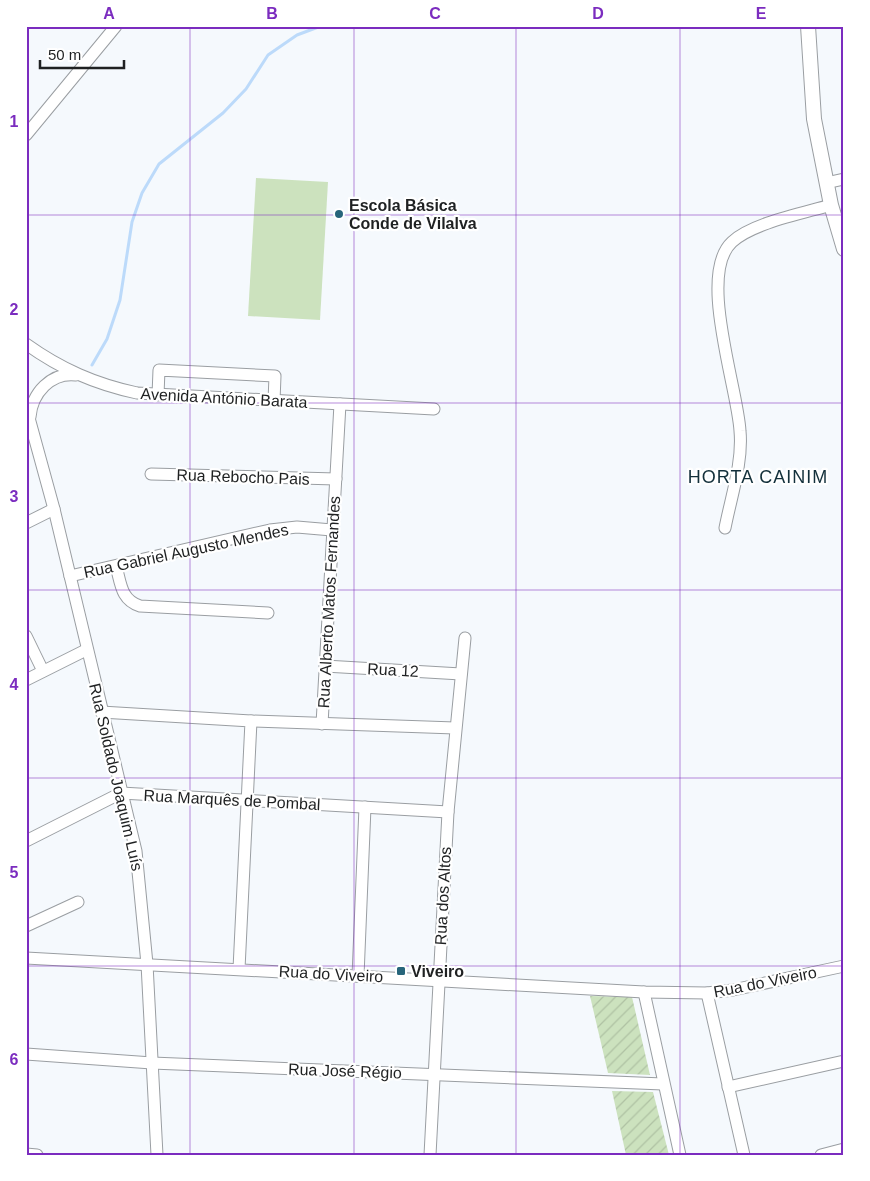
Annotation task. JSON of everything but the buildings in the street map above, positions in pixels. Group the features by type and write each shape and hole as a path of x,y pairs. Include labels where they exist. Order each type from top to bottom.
{"street":[{"path":"26,135 116,26"},
{"path":"810,29 814,119 831,205 844,249"},
{"path":"826,183 844,179"},
{"path":"724,528 740,451 740,431 722,343 720,315 721,260 731,242 749,230 831,205"},
{"name":"Avenida António Barata","path":"26,344 78,376 111,388 158,395 434,409"},
{"path":"158,395 159,370 275,376 274,401"},
{"path":"30,419 33,402 46,384 63,376 78,376"},
{"name":"Rua Alberto Matos Fernandes","path":"322,724 340,404"},
{"name":"Rua Soldado Joaquim Luís","path":"26,407 54,509 120,793 136,851 147,964 157,1155"},
{"name":"Rua Rebocho Pais","path":"151,474 336,479"},
{"path":"26,523 54,509"},
{"name":"Rua Gabriel Augusto Mendes","path":"70,576 270,530 298,527 332,530"},
{"path":"116,566 124,596 130,603 140,606 268,612"},
{"path":"26,636 43,671"},
{"name":"Rua dos Altos","path":"430,1155 448,812 465,638"},
{"path":"26,680 86,650"},
{"name":"Rua 12","path":"325,666 461,674"},
{"path":"101,712 251,721 455,728"},
{"path":"239,969 251,721"},
{"name":"Rua Marquês de Pombal","path":"27,837 120,793 448,812"},
{"path":"358,976 365,807"},
{"path":"26,926 78,902"},
{"name":"Rua do Viveiro","path":"26,958 644,992 707,993 755,986 844,966"},
{"path":"644,992 680,1155"},
{"path":"707,993 744,1155"},
{"name":"Rua José Régio","path":"26,1054 152,1063 663,1084"},
{"path":"728,1087 844,1061"},
{"path":"820,1155 844,1149"},
{"path":"26,1154 37,1155"}],"green space":[{"path":"256,178 328,182 320,320 248,316"},
{"path":"590,996 632,997 650,1075 608,1073"},
{"path":"612,1091 653,1092 669,1155 626,1155"}],"waterway":[{"path":"92,365 107,339 120,300 132,222 142,193 159,164 223,113 246,89 268,55 297,35 321,26"}],"place":[{"name":"Escola Básica Conde de Vilalva","path":"339,214"},
{"name":"Viveiro","path":"401,971"}],"district":[{"name":"HORTA CAINIM","path":"758,477"}]}
